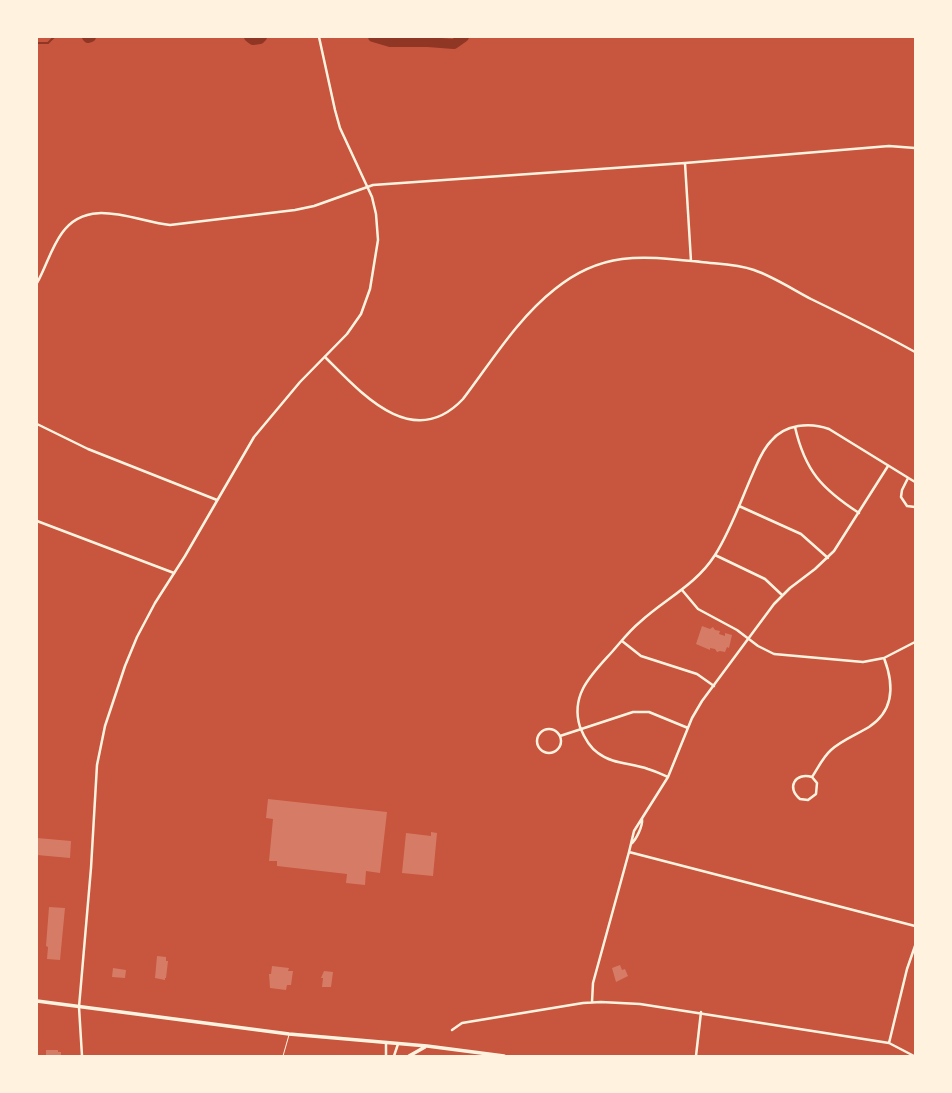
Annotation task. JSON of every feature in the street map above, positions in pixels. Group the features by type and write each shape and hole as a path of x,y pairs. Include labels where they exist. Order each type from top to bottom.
{"main road":[{"path":"37,1001 289,1034 504,1056"},
{"path":"409,1056 426,1046"}],"street":[{"path":"82,1056 79,1007 97,765 101,738 132,648 155,603 234,470 262,428 300,382 355,324 370,289 378,227 367,187 340,128 319,37"},
{"path":"37,283 68,225 77,218 102,212 170,225 314,206 367,187 889,146 915,148"},
{"path":"685,163 691,261"},
{"path":"325,357 362,393 382,408 405,418 430,420 443,416 454,408 520,323 566,280 589,268 626,258 653,257 739,267 758,272 915,352"},
{"path":"37,424 88,449 217,500"},
{"path":"668,777 650,769 608,759 589,745 581,730 577,713 582,689 622,640 645,618 699,576 715,555 766,447 776,435 795,427 816,425 829,429 915,482"},
{"path":"795,427 810,468 821,484 859,513"},
{"path":"592,1002 593,983 630,841 668,777 697,710 782,595 828,558 839,545 888,466"},
{"path":"908,478 901,497 907,506 915,507"},
{"path":"739,506 800,534 828,558"},
{"path":"37,521 174,573"},
{"path":"715,555 765,579 782,595"},
{"path":"682,590 698,609 780,656 858,662 884,658 915,642"},
{"path":"622,640 641,656 697,674 714,686"},
{"path":"812,777 823,758 833,748 869,727 882,714 892,688 884,658"},
{"path":"560,736 633,712 649,712 688,728"},
{"path":"545,729 553,729 560,736 560,746 554,752 544,752 537,746 537,735 545,729"},
{"path":"804,775 812,777 818,786 816,794 808,800 800,799 793,791 795,780 804,775"},
{"path":"629,852 915,926"},
{"path":"889,1043 915,946"},
{"path":"452,1030 462,1023 592,1002 640,1004 889,1043 914,1056"},
{"path":"696,1056 701,1012"},
{"path":"386,1043 386,1056"},
{"path":"394,1056 398,1044"}],"lane":[{"path":"283,1056 289,1034"}],"building":[{"path":"702,626 710,629 713,627 725,636 725,633 732,635 729,648 727,647 725,652 717,652 696,644"},
{"path":"268,799 387,812 380,873 366,871 365,885 346,883 347,874 277,866 277,861 269,861 273,819 266,818"},
{"path":"431,832 437,833 433,876 402,873 406,833 431,836"},
{"path":"37,838 71,841 70,858 37,855"},
{"path":"49,907 65,908 60,960 47,959"},
{"path":"157,956 166,957 168,961 165,980 155,978"},
{"path":"620,965 628,976 616,982 612,968"},
{"path":"272,966 293,971 291,985 287,985 286,990 270,988 269,974"},
{"path":"113,968 126,970 125,978 112,977"},
{"path":"324,971 333,972 331,987 322,987 321,978"},
{"path":"46,1050 58,1050 61,1056 46,1056"}],"waterway":[{"path":"37,43 48,43 54,37"},
{"path":"87,37 91,37"},
{"path":"249,37 253,40 262,37"},
{"path":"373,37 390,42 454,44 464,37"}]}
